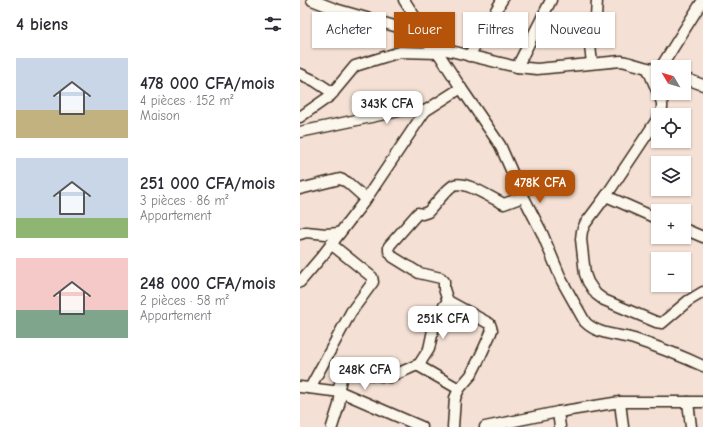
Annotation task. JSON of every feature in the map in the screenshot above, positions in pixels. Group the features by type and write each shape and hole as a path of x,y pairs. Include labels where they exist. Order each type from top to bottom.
{"street":[{"path":"312,0 335,9 407,30 436,50"},
{"path":"404,0 500,145 523,197 542,233 562,281 585,322 589,326 604,332 632,338 677,354 703,366"},
{"path":"469,56 502,0"},
{"path":"592,63 590,46 596,17 596,0"},
{"path":"665,60 703,0"},
{"path":"517,67 548,1"},
{"path":"300,117 332,93 355,66 400,52 436,50 517,67 537,69 621,60 651,69"},
{"path":"300,74 315,81 332,93"},
{"path":"691,81 703,85"},
{"path":"300,282 366,199 425,111 461,88"},
{"path":"300,132 404,110 425,111"},
{"path":"651,128 606,196 585,224 581,239 585,274 588,282 596,294 604,300 656,322 662,323 688,301 703,292"},
{"path":"300,189 340,179 347,182 366,199"},
{"path":"453,427 455,398 459,389 471,375 492,330 490,324 448,301 444,289 444,281 441,278 419,273 392,257 389,251 389,246 418,213 422,214 428,212 455,185 461,184 470,187 504,204 523,197"},
{"path":"606,196 651,216"},
{"path":"300,234 306,232 326,234 339,233"},
{"path":"691,232 703,236"},
{"path":"331,244 372,277 373,282 351,312 327,355 305,388 340,391 422,427"},
{"path":"418,366 429,349 436,316 448,301"},
{"path":"332,427 339,405 342,376 345,370 390,377 415,365 459,389"},
{"path":"485,427 533,422 558,412 620,402 703,402"},
{"path":"620,402 623,427"},
{"path":"688,402 691,427"},
{"path":"558,412 560,427"}]}
